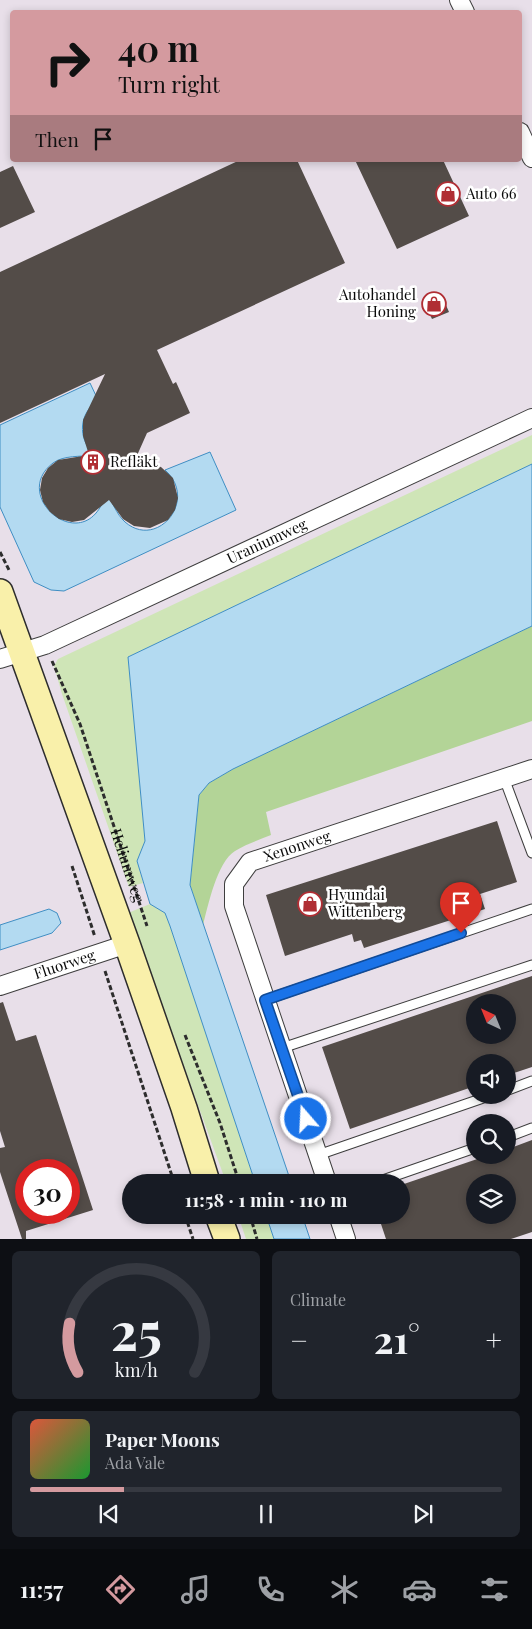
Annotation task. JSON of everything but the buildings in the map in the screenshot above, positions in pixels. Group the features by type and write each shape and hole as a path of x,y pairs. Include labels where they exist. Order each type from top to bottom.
{"street":[{"path":"522,136 532,158"},
{"name":"Uraniumweg","path":"23,652 532,418"},
{"name":"Heliumweg","path":"6,585 23,652 127,944 184,1108 205,1174"},
{"name":"Xenonweg","path":"324,1174 234,906 234,884 250,862 532,769"},
{"name":"Fluorweg","path":"0,986 127,944"},
{"path":"221,1224 227,1239"},
{"path":"341,1224 346,1239"}],"lane":[{"path":"504,778 532,853"},
{"path":"265,1000 532,908"},
{"path":"282,1048 532,965"},
{"path":"516,1087 532,1081"},
{"path":"318,1155 466,1104"},
{"path":"516,1134 532,1128"},
{"path":"400,1174 466,1151"}],"path":[{"path":"0,552 6,585"},
{"name":"Heliumweg","path":"23,652 80,724 150,936"},
{"path":"72,864 171,1174"},
{"path":"184,1033 220,1123 236,1174"},
{"path":"188,1224 193,1239"},
{"path":"253,1224 257,1239"}],"shaded area":[{"path":"0,0 532,0 532,1239 0,1239"}],"green space":[{"path":"532,435 532,464 128,657 145,841 137,861 143,883 129,887 62,694 54,666 58,659"},
{"path":"532,626 532,721 266,812 271,835 244,846 229,857 218,874 203,925 190,885 199,795 209,783 233,769"},
{"path":"150,904 165,913 252,1174 223,1174 128,913"},
{"path":"241,1224 269,1224 274,1239 246,1239"}],"water":[{"path":"90,383 98,400 87,412 82,426 85,441 94,455 67,457 57,460 42,477 40,492 45,505 56,516 69,522 83,522 96,513 106,493 125,522 137,529 150,530 161,526 170,518 176,507 178,495 174,482 165,470 210,452 236,510 64,591 51,590 34,582 0,507 0,425"},
{"path":"532,464 532,626 233,769 209,783 199,795 190,885 288,1174 252,1174 170,926 165,913 150,904 137,861 145,841 128,657"},
{"path":"49,909 57,913 61,923 52,933 0,950 0,925"},
{"path":"269,1224 305,1224 310,1239 274,1239"}],"place":[{"name":"Auto 66","path":"448,194"},
{"name":"Autohandel Honing","path":"434,304"},
{"name":"Refläkt","path":"93,462"},
{"name":"Hyundai Wittenberg","path":"310,904"}],"route":[{"path":"306,1119 265,1000 461,933"}]}
